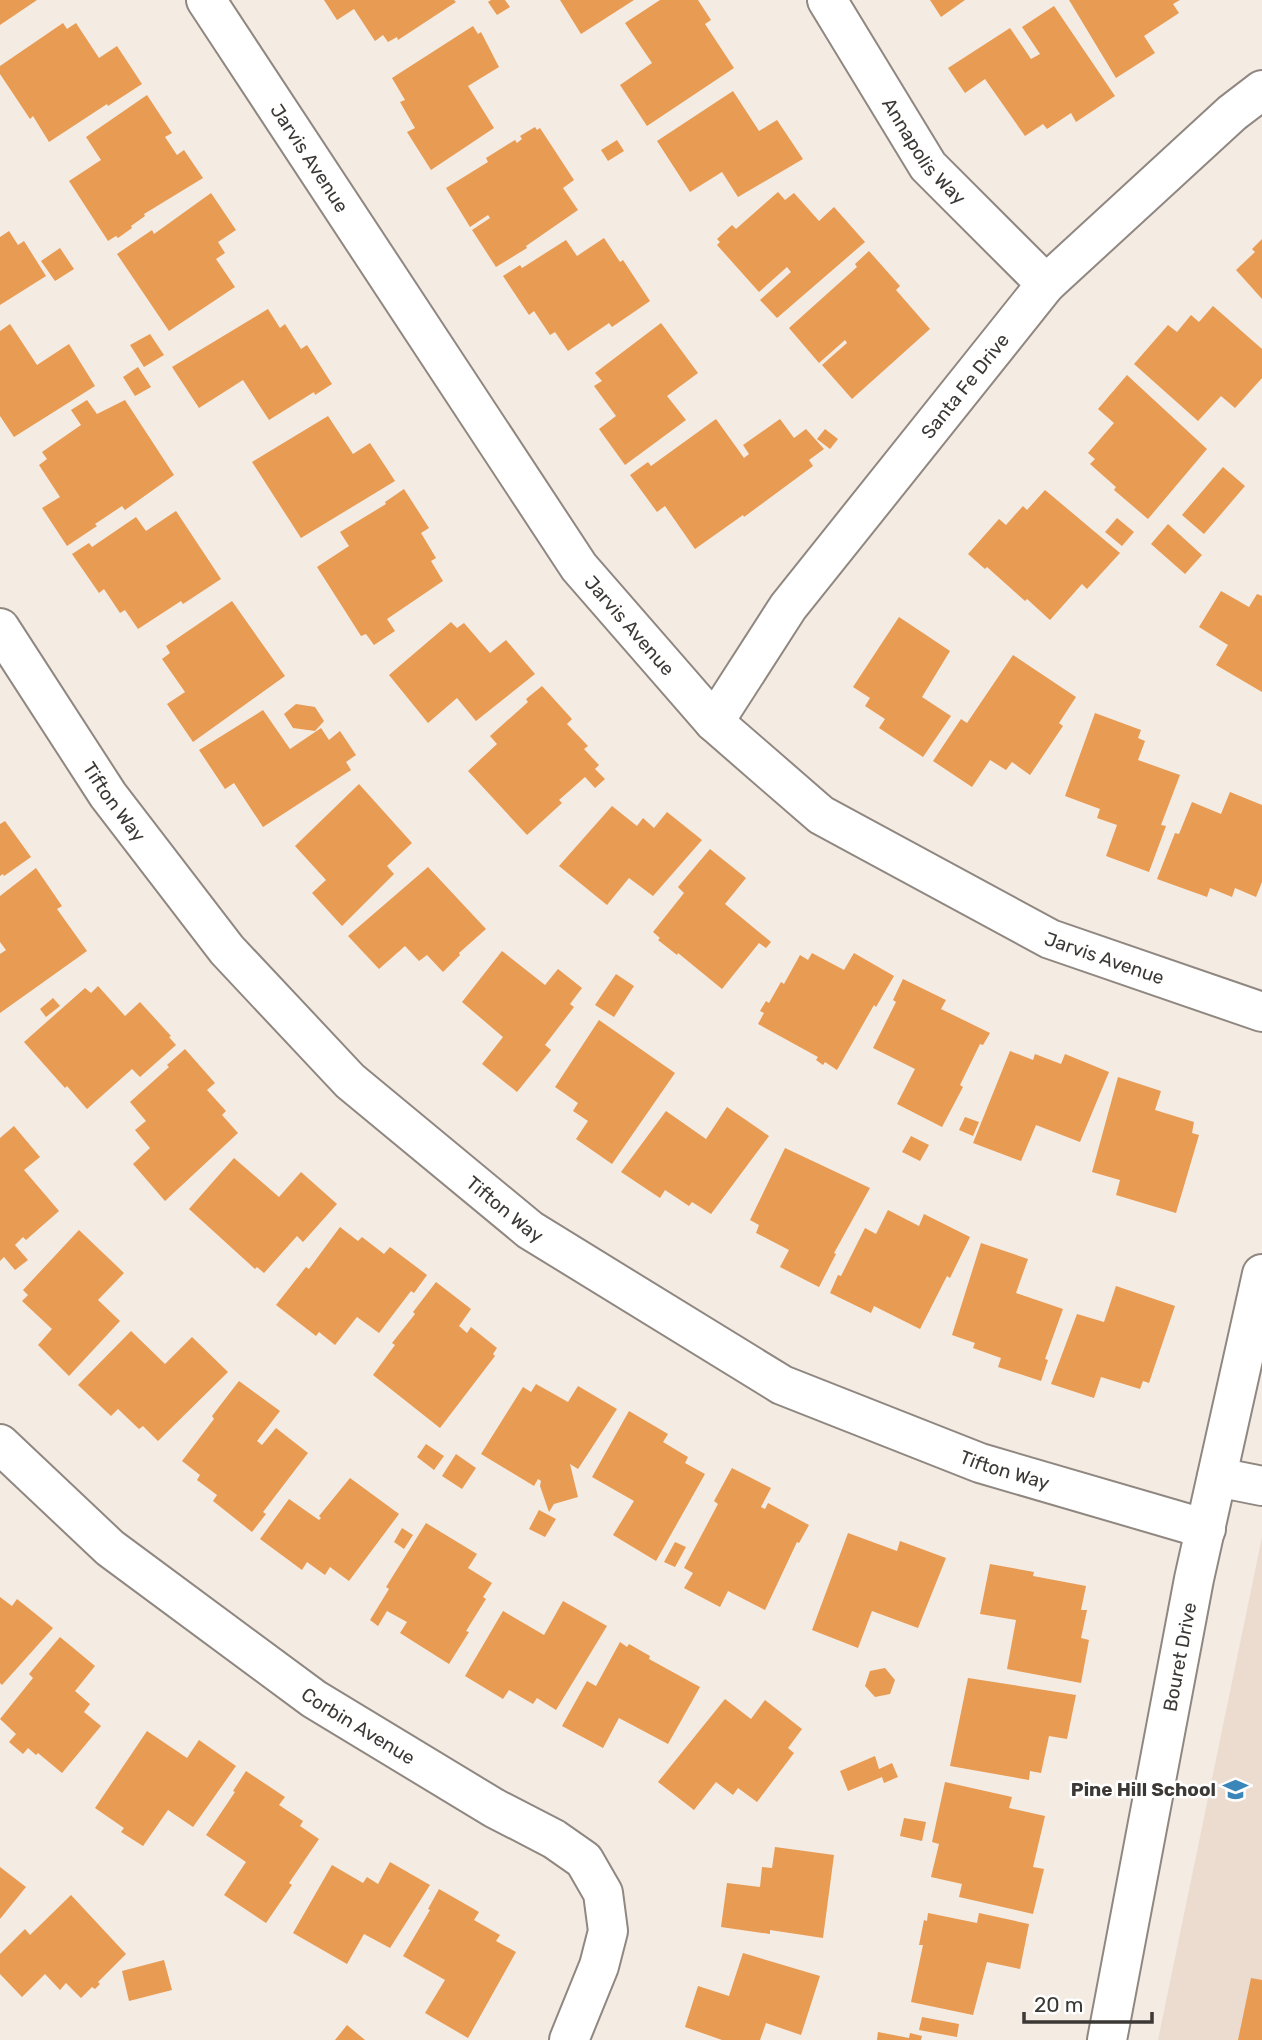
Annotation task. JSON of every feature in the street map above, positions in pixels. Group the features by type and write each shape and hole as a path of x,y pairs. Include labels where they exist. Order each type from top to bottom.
{"street":[{"name":"Jarvis Avenue","path":"206,0 579,567 714,722 821,815 1050,939 1262,1012"},
{"name":"Annapolis Way","path":"827,0 928,166 1046,284"},
{"name":"Santa Fe Drive","path":"714,722 788,607 1046,284 1232,113 1262,90"},
{"name":"Tifton Way","path":"0,628 108,795 227,950 350,1081 530,1230 782,1385 980,1463 1206,1529"},
{"name":"Bouret Drive","path":"1107,2040 1194,1578 1262,1274"},
{"name":"Corbin Avenue","path":"0,1444 110,1548 314,1699 494,1808 554,1839 584,1860 603,1893 608,1931 599,1966 569,2040"},
{"path":"1217,1477 1262,1486"}],"shaded area":[{"name":"Pine Hill School","path":"1262,1537 1262,2040 1158,2040"}],"building":[{"path":"0,0 37,0 0,25"},
{"path":"324,0 456,2 398,40 397,37 388,42 383,35 375,41 354,9 337,20"},
{"path":"505,0 510,7 497,15 488,2"},
{"path":"560,0 634,0 581,34"},
{"path":"660,0 698,0 711,20 705,24 734,68 647,126 620,85 652,63 625,23"},
{"path":"930,0 965,0 941,17"},
{"path":"1069,0 1180,0 1173,4 1179,13 1144,36 1155,53 1116,78"},
{"path":"1054,6 1115,96 1076,122 1071,113 1047,129 1043,124 1025,136 985,79 965,93 948,68 1010,28 1031,59 1040,54 1022,27"},
{"path":"63,23 67,29 76,23 99,58 117,46 142,84 49,142 33,116 30,119 0,74 0,66"},
{"path":"473,26 478,34 481,32 499,67 468,86 494,128 431,170 407,132 415,128 400,102 405,100 392,78"},
{"path":"733,91 759,131 777,120 803,159 738,197 722,172 690,192 657,141"},
{"path":"147,95 172,133 165,137 177,155 184,150 203,178 144,214 132,228 118,238 116,236 108,241 69,181 101,160 86,137"},
{"path":"535,127 537,130 540,128 574,180 563,188 578,210 496,267 472,230 490,218 488,215 470,227 446,188 488,162 486,158 515,140 517,143 522,139 520,136"},
{"path":"617,140 624,151 608,161 601,150"},
{"path":"778,192 785,200 794,193 819,221 834,207 865,242 777,318 760,300 791,272 787,267 759,292 717,245 720,242 717,239 732,225 736,229"},
{"path":"211,193 236,230 218,242 225,253 216,259 235,287 169,331 117,254 152,230 154,234"},
{"path":"9,231 18,245 24,241 46,276 0,305 0,237"},
{"path":"604,238 620,262 623,260 650,301 612,327 609,323 568,351 555,332 550,335 534,311 529,315 503,276 520,265 522,268 566,240 577,256"},
{"path":"1262,239 1262,299 1236,270 1255,252 1252,249"},
{"path":"60,248 74,269 55,281 41,261"},
{"path":"869,251 900,286 896,290 930,329 852,399 822,365 847,343 845,340 819,363 789,328 857,267 855,264"},
{"path":"1213,306 1262,349 1262,378 1235,408 1221,396 1198,421 1134,364 1168,325 1177,332 1191,315 1199,322"},
{"path":"268,309 280,328 285,324 301,349 307,345 332,384 269,420 243,380 199,408 172,367"},
{"path":"661,323 698,373 667,396 686,420 625,465 599,429 616,416 594,386 602,381 595,373"},
{"path":"10,324 37,365 69,344 95,386 14,437 0,416 0,331"},
{"path":"150,334 164,355 144,367 130,345"},
{"path":"138,367 151,387 135,396 123,377"},
{"path":"1127,375 1207,449 1148,519 1114,490 1116,487 1090,464 1095,459 1088,453 1114,423 1098,409"},
{"path":"87,400 97,414 125,400 174,475 125,510 122,506 67,546 42,508 60,497 39,465 47,459 42,452 81,425 71,410"},
{"path":"328,416 353,454 370,443 395,481 301,538 252,462"},
{"path":"716,419 744,458 749,454 743,445 780,419 794,438 806,429 824,449 809,460 813,466 695,549 665,506 657,512 630,475 648,462 651,466"},
{"path":"825,429 838,439 830,449 817,439"},
{"path":"1223,467 1245,486 1204,534 1182,515"},
{"path":"404,489 429,528 421,533 436,558 431,561 443,581 387,619 395,631 374,645 366,634 361,636 317,567 349,546 340,532 386,504 385,502"},
{"path":"1045,490 1120,553 1087,589 1082,584 1050,620 968,554 999,519 1006,525 1023,506 1027,510"},
{"path":"176,511 221,579 138,629 125,610 120,613 104,589 99,593 72,554 89,543 92,547 136,517 146,531"},
{"path":"1117,518 1134,532 1122,546 1105,532"},
{"path":"1168,524 1202,555 1185,574 1151,544"},
{"path":"1221,591 1249,607 1257,594 1262,596 1262,692 1216,665 1228,645 1199,627"},
{"path":"232,601 285,676 193,742 167,704 185,692 162,659 170,653 166,646"},
{"path":"899,617 950,651 922,697 951,716 923,757 879,728 885,719 865,706 870,698 853,687"},
{"path":"451,622 457,628 464,623 490,653 506,640 535,674 476,721 457,698 428,723 389,675"},
{"path":"1013,655 1076,697 1059,723 1063,726 1030,775 1012,762 1006,770 990,760 972,787 933,761 961,719 967,723"},
{"path":"542,686 572,719 567,724 588,746 584,749 599,765 595,769 605,779 595,788 585,777 559,800 562,803 527,835 468,771 497,744 490,736"},
{"path":"296,704 315,707 324,721 315,731 293,728 284,714"},
{"path":"263,710 290,749 321,728 329,740 340,731 356,755 346,762 351,770 263,827 234,783 225,789 199,750"},
{"path":"1095,713 1141,730 1138,738 1145,741 1138,760 1180,775 1161,825 1166,826 1149,872 1106,856 1117,825 1097,818 1100,809 1065,796"},
{"path":"359,784 412,843 387,866 394,874 342,926 312,893 326,880 295,846"},
{"path":"1230,792 1262,805 1262,882 1256,897 1235,888 1232,897 1210,888 1207,897 1157,879 1175,833 1179,834 1192,802 1221,814"},
{"path":"612,806 637,826 643,818 654,828 667,812 702,840 653,896 629,878 607,905 559,866"},
{"path":"5,821 31,857 0,876 0,824"},
{"path":"710,849 746,878 725,904 771,942 766,948 759,943 722,989 658,940 660,938 653,932 684,893 678,887"},
{"path":"428,867 486,929 459,953 443,972 427,955 419,961 405,946 379,969 348,936"},
{"path":"36,868 62,906 57,909 87,951 0,1013 0,954 6,950 0,942 0,896"},
{"path":"502,951 545,985 558,969 582,988 570,1004 574,1007 545,1045 551,1050 517,1092 482,1064 503,1037 462,1002"},
{"path":"812,953 844,970 854,953 894,976 837,1070 825,1062 823,1065 816,1060 818,1057 758,1024 764,1013 760,1011 766,1001 769,1003 781,982 784,984 800,955 808,960"},
{"path":"616,974 634,986 614,1017 595,1005"},
{"path":"903,979 946,1000 941,1009 990,1033 983,1045 980,1044 960,1085 963,1087 942,1127 897,1104 915,1069 873,1048 896,1002 893,1000"},
{"path":"98,986 125,1016 140,1002 176,1045 140,1077 132,1069 87,1109 24,1042 85,988 91,993"},
{"path":"53,998 60,1006 46,1017 40,1009"},
{"path":"599,1020 675,1073 612,1164 576,1139 588,1121 573,1111 578,1103 555,1087"},
{"path":"185,1049 215,1083 207,1090 226,1111 222,1115 238,1133 165,1201 133,1164 150,1148 135,1130 146,1121 130,1102"},
{"path":"1010,1051 1033,1060 1035,1054 1061,1064 1065,1054 1109,1072 1080,1142 1036,1125 1021,1161 973,1143"},
{"path":"1118,1077 1161,1091 1155,1110 1194,1122 1192,1133 1199,1135 1176,1213 1116,1195 1120,1180 1092,1172"},
{"path":"727,1107 769,1136 711,1214 692,1202 689,1206 665,1190 660,1198 621,1172 666,1111 706,1139"},
{"path":"965,1117 979,1122 973,1136 959,1130"},
{"path":"14,1126 40,1157 24,1170 59,1211 26,1240 23,1237 15,1245 28,1260 15,1270 4,1257 0,1261 0,1138"},
{"path":"911,1136 929,1145 920,1161 902,1152"},
{"path":"785,1148 870,1188 834,1253 836,1254 819,1287 780,1267 789,1250 756,1233 759,1225 750,1220"},
{"path":"234,1158 279,1197 301,1172 337,1204 303,1242 297,1236 264,1273 257,1267 255,1269 189,1209"},
{"path":"888,1210 919,1226 924,1214 970,1237 920,1329 874,1306 871,1313 830,1293 865,1228 876,1234"},
{"path":"340,1227 358,1241 362,1237 384,1254 390,1247 427,1275 414,1293 411,1291 379,1333 357,1317 335,1345 319,1332 316,1336 276,1305 306,1267 309,1269"},
{"path":"79,1230 124,1273 98,1300 120,1321 69,1376 38,1345 52,1329 22,1301 28,1295 23,1290"},
{"path":"981,1243 1028,1259 1016,1293 1063,1309 1045,1359 1048,1360 1041,1381 998,1367 1001,1358 973,1348 975,1343 952,1335"},
{"path":"436,1282 471,1309 459,1326 467,1333 471,1327 497,1348 493,1354 495,1356 440,1428 373,1375 395,1345 392,1343 415,1314 413,1312"},
{"path":"1116,1286 1175,1306 1149,1383 1143,1381 1140,1389 1101,1377 1094,1398 1051,1384 1077,1314 1104,1322"},
{"path":"131,1331 165,1364 192,1337 228,1372 158,1441 143,1426 139,1429 118,1409 111,1416 78,1385"},
{"path":"239,1381 280,1411 257,1441 262,1445 276,1428 308,1453 263,1512 266,1514 252,1532 213,1501 217,1495 197,1480 200,1475 182,1461"},
{"path":"536,1384 568,1402 578,1386 617,1409 578,1469 570,1464 578,1497 554,1504 549,1512 540,1486 541,1481 538,1479 534,1486 481,1454 523,1387 531,1392"},
{"path":"629,1411 668,1434 663,1442 688,1457 685,1463 705,1474 656,1561 613,1535 634,1501 592,1477"},
{"path":"426,1444 444,1456 434,1470 417,1457"},
{"path":"456,1454 476,1468 462,1489 442,1476"},
{"path":"732,1468 771,1488 761,1507 765,1509 768,1503 809,1525 799,1543 797,1542 765,1610 728,1591 720,1607 684,1588 693,1573 684,1568 718,1504 714,1501"},
{"path":"350,1478 399,1514 349,1581 330,1567 325,1575 307,1562 302,1570 260,1539 289,1499 319,1520 319,1516"},
{"path":"539,1510 556,1519 545,1537 529,1529"},
{"path":"426,1523 477,1554 468,1568 492,1583 483,1597 486,1599 466,1631 469,1632 449,1664 400,1633 407,1622 387,1611 378,1626 370,1620 389,1589 386,1587"},
{"path":"402,1528 413,1535 404,1549 394,1542"},
{"path":"848,1533 897,1551 900,1541 946,1558 918,1628 872,1611 858,1648 812,1630"},
{"path":"675,1542 686,1547 675,1567 664,1562"},
{"path":"990,1564 1086,1586 1081,1610 1087,1610 1081,1638 1089,1640 1081,1683 1007,1669 1016,1620 980,1614"},
{"path":"0,1597 12,1606 17,1599 53,1628 2,1685 0,1683"},
{"path":"563,1601 607,1626 556,1710 537,1698 533,1704 509,1690 503,1699 465,1676 503,1611 544,1635"},
{"path":"60,1637 95,1666 75,1691 90,1704 84,1712 101,1726 62,1773 38,1753 36,1755 28,1748 23,1754 9,1742 16,1734 0,1719 33,1678 29,1674"},
{"path":"620,1642 627,1647 629,1644 650,1656 649,1659 700,1687 668,1744 619,1718 603,1748 562,1726 587,1681 596,1686"},
{"path":"885,1668 895,1680 890,1694 875,1697 865,1686 870,1671"},
{"path":"968,1678 1076,1695 1067,1739 1049,1736 1041,1773 1030,1771 1029,1780 950,1766"},
{"path":"725,1699 751,1719 765,1700 802,1729 788,1748 794,1753 757,1802 738,1788 733,1795 716,1782 694,1810 658,1782"},
{"path":"147,1731 187,1758 199,1740 236,1766 193,1827 168,1810 143,1846 121,1832 124,1828 95,1808"},
{"path":"875,1756 879,1769 892,1763 898,1777 884,1783 882,1777 848,1791 840,1771"},
{"path":"246,1771 285,1797 279,1805 303,1821 300,1826 319,1839 266,1923 224,1895 246,1862 206,1835"},
{"path":"945,1782 1012,1797 1009,1808 1045,1816 1033,1867 1044,1869 1033,1914 959,1897 962,1884 931,1877 939,1844 932,1842"},
{"path":"904,1818 926,1822 922,1841 900,1836"},
{"path":"775,1847 834,1855 823,1938 770,1930 770,1934 721,1927 727,1883 760,1887 762,1867 772,1868"},
{"path":"390,1862 430,1885 390,1948 364,1934 347,1964 293,1933 332,1865 363,1883 367,1877 378,1884"},
{"path":"0,1867 26,1887 0,1919"},
{"path":"439,1889 479,1912 474,1920 500,1935 496,1941 516,1952 468,2038 425,2013 445,1980 403,1956"},
{"path":"71,1895 126,1954 98,1982 100,1984 95,1989 92,1987 81,1998 66,1983 60,1990 45,1974 22,1997 0,1974 0,1954 25,1929 30,1935"},
{"path":"928,1913 977,1923 979,1913 1029,1924 1020,1969 987,1962 973,2015 911,2002 923,1945 919,1945"},
{"path":"743,1953 820,1976 801,2035 766,2023 760,2040 722,2040 685,2027 698,1986 729,1996"},
{"path":"164,1960 172,1990 129,2001 122,1971"},
{"path":"1251,1978 1262,1980 1262,2040 1238,2040"},
{"path":"922,2017 959,2024 957,2037 919,2030"},
{"path":"347,2025 365,2040 335,2040"},
{"path":"878,2032 909,2038 910,2033 922,2036 921,2040 877,2040"}],"place":[{"name":"Pine Hill School","path":"1236,1789"}]}
